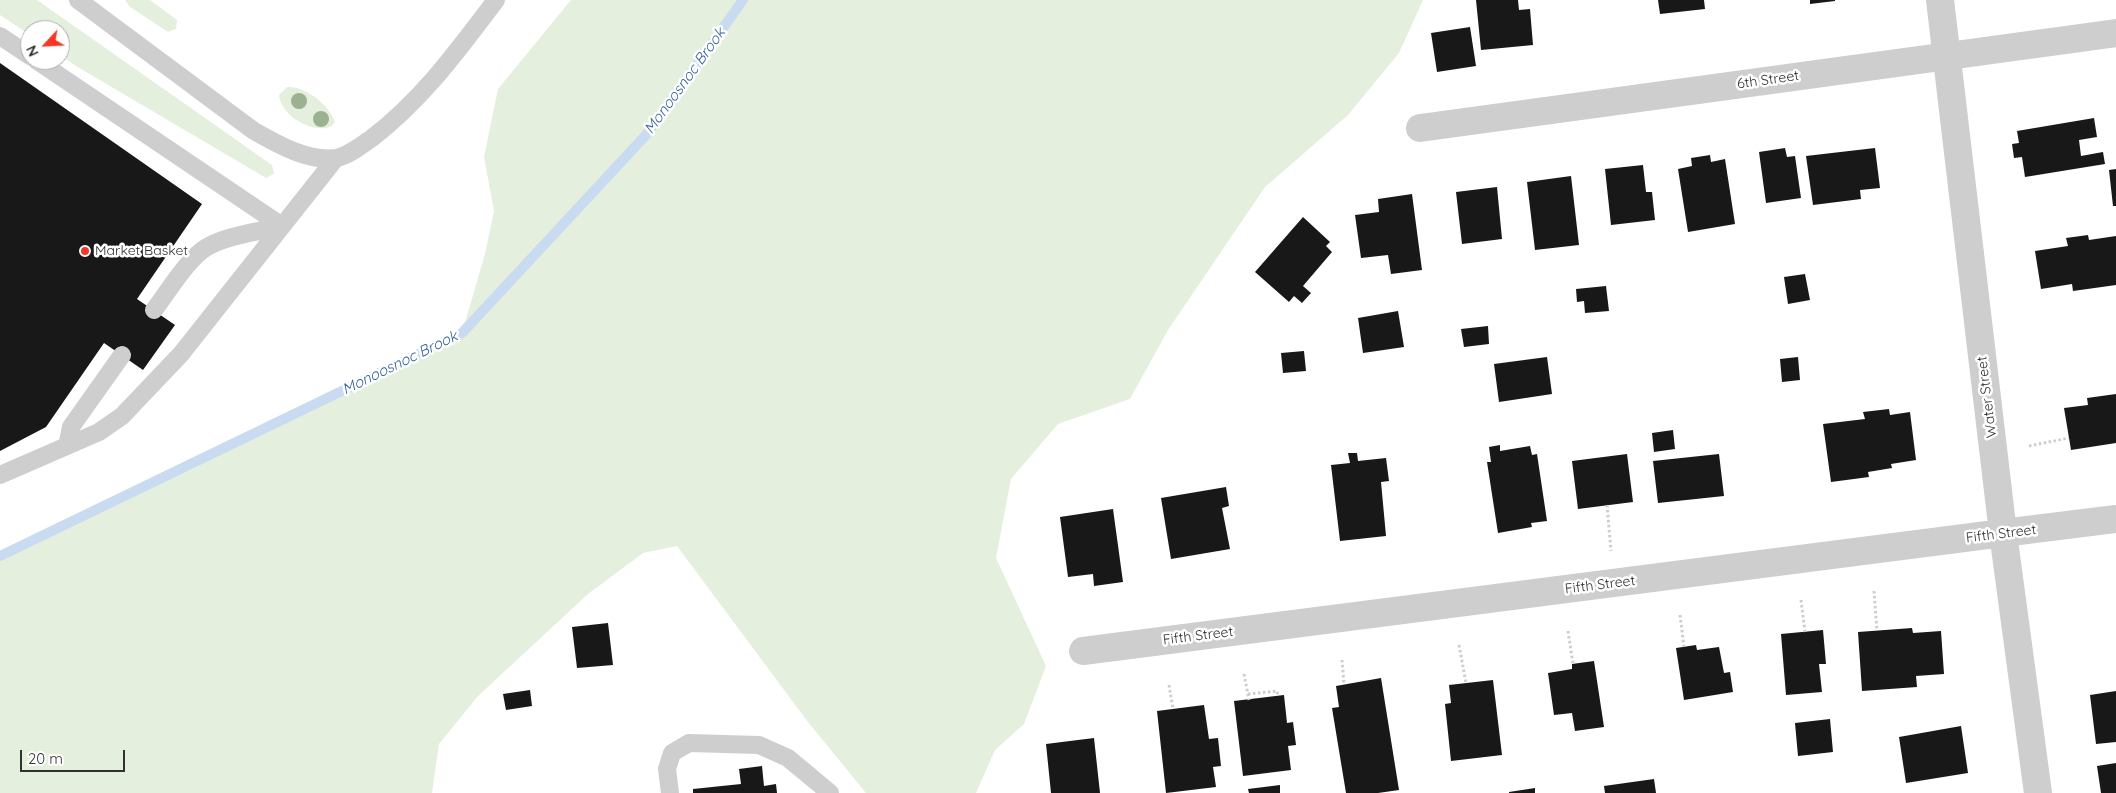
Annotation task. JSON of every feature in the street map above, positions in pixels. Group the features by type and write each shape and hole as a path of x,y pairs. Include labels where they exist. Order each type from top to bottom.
{"street":[{"name":"Water Street","path":"1940,0 2004,533 2038,793"},
{"name":"6th Street","path":"1420,128 2116,32"},
{"name":"Fifth Street","path":"1083,651 2116,519"}],"lane":[{"path":"78,0 254,131 284,148 312,156 336,158"},
{"path":"0,474 99,432 122,416 181,354 336,158 361,146 418,98 441,74 496,0"},
{"path":"0,36 20,49"},
{"path":"51,70 282,226"},
{"path":"154,310 196,256 205,248 216,243 282,226"},
{"path":"66,446 70,427 122,355"},
{"path":"670,793 667,769 672,753 689,743 759,745 788,758 830,793"}],"path":[{"path":"2029,446 2069,438"},
{"path":"1607,505 1611,554"},
{"path":"1874,591 1877,631"},
{"path":"1801,600 1805,632"},
{"path":"1680,615 1684,647"},
{"path":"1568,631 1573,664"},
{"path":"1459,645 1466,683"},
{"path":"1342,660 1344,684"},
{"path":"1244,674 1249,700"},
{"path":"1169,685 1174,709"},
{"path":"1248,694 1277,691 1278,696"}],"green space":[{"path":"0,0 37,0 65,20 20,20 20,28 0,15"},
{"path":"125,0 150,0 177,20 176,29 168,32 130,7"},
{"path":"571,0 1423,0 1399,53 1348,115 1265,187 1168,330 1130,399 1058,424 1011,479 996,558 1046,666 1024,724 995,750 976,793 866,793 808,722 677,546 643,553 588,594 478,696 439,744 432,793 0,793 0,556 462,333 485,254 494,211 484,157 498,89"},
{"path":"70,23 272,165 274,174 266,178 70,62"},
{"path":"287,87 309,93 322,103 328,109 335,122 332,126 316,128 307,126 285,110 279,95"}],"building":[{"path":"1476,0 1518,0 1519,10 1530,9 1533,45 1481,50"},
{"path":"1658,0 1704,0 1705,9 1660,14"},
{"path":"1810,0 1835,0 1835,1 1810,4"},
{"path":"1470,27 1476,66 1437,72 1431,33"},
{"name":"Market Basket","path":"0,63 202,204 137,299 175,325 143,370 104,343 46,427 0,451"},
{"path":"2094,118 2097,137 2079,140 2081,156 2103,152 2105,164 2025,177 2022,157 2014,158 2012,144 2019,143 2017,131"},
{"path":"1785,148 1787,157 1795,156 1801,198 1766,203 1759,152"},
{"path":"1875,148 1880,188 1860,190 1861,199 1813,205 1806,156"},
{"path":"1710,155 1711,162 1725,159 1735,224 1688,232 1678,169 1692,166 1691,158"},
{"path":"1643,165 1646,192 1652,192 1655,220 1611,225 1605,169"},
{"path":"2116,169 2116,206 2113,206 2109,170"},
{"path":"1571,176 1579,245 1535,250 1527,182"},
{"path":"1497,187 1502,239 1462,244 1456,192"},
{"path":"1412,194 1422,270 1391,274 1388,255 1361,258 1355,215 1379,212 1378,199"},
{"path":"1303,217 1330,242 1326,246 1332,252 1303,286 1311,293 1302,303 1294,296 1289,302 1255,272"},
{"path":"2088,235 2089,240 2116,236 2116,285 2073,291 2072,284 2041,289 2035,251 2068,246 2066,238"},
{"path":"1805,274 1810,300 1788,304 1784,277"},
{"path":"1606,286 1609,311 1585,313 1584,301 1577,302 1576,289"},
{"path":"1398,311 1404,347 1363,353 1358,318"},
{"path":"1488,326 1489,344 1464,347 1461,329"},
{"path":"1304,351 1306,371 1283,373 1281,353"},
{"path":"1547,357 1552,394 1499,402 1494,364"},
{"path":"1798,357 1800,380 1782,382 1780,359"},
{"path":"2116,394 2116,443 2071,450 2064,408 2088,405 2087,398"},
{"path":"1889,409 1890,415 1910,412 1916,460 1891,464 1892,468 1868,472 1869,477 1831,482 1823,424 1865,419 1863,412"},
{"path":"1673,430 1675,449 1654,452 1652,433"},
{"path":"1500,445 1500,451 1530,446 1532,455 1537,454 1547,521 1531,523 1532,527 1498,533 1487,462 1491,462 1489,447"},
{"path":"1348,453 1357,453 1358,461 1386,458 1389,481 1381,482 1386,536 1340,541 1331,465 1350,463"},
{"path":"1627,454 1633,502 1578,509 1572,461"},
{"path":"1719,454 1724,496 1658,503 1653,461"},
{"path":"1226,487 1229,506 1222,508 1230,549 1171,559 1161,498"},
{"path":"1113,509 1123,582 1094,586 1093,574 1068,577 1060,517"},
{"path":"608,623 613,665 577,668 572,627"},
{"path":"1912,628 1913,633 1941,631 1944,674 1916,676 1917,687 1862,691 1858,632"},
{"path":"1823,630 1826,664 1819,664 1822,692 1786,695 1781,634"},
{"path":"1696,645 1697,650 1719,647 1724,673 1730,672 1733,692 1684,700 1676,648"},
{"path":"1594,661 1604,727 1575,731 1572,713 1554,715 1548,673 1572,669 1572,664"},
{"path":"1381,678 1399,790 1378,793 1346,793 1332,708 1339,707 1336,686"},
{"path":"1493,680 1502,755 1451,761 1445,704 1451,703 1449,685"},
{"path":"530,690 532,706 506,710 503,694"},
{"path":"2116,691 2116,742 2096,744 2090,695"},
{"path":"1284,695 1287,723 1293,722 1296,745 1288,746 1291,770 1243,776 1234,701"},
{"path":"1204,705 1209,739 1218,738 1221,766 1213,767 1216,787 1166,793 1157,711"},
{"path":"1830,719 1833,752 1798,756 1795,723"},
{"path":"1961,726 1968,773 1906,783 1899,737"},
{"path":"1094,738 1100,793 1051,793 1046,744"},
{"path":"2116,763 2116,793 2101,793 2097,766"},
{"path":"762,766 764,786 776,784 777,793 693,793 693,789 741,784 739,769"},
{"path":"1654,779 1656,793 1605,793 1604,786"},
{"path":"1280,785 1280,793 1249,793 1248,789"},
{"path":"1535,788 1535,793 1509,793 1509,792"}],"waterway":[{"name":"Monoosnoc Brook","path":"0,556 462,333 646,135 743,0"}],"place":[{"name":"Market Basket","path":"85,251"}]}
